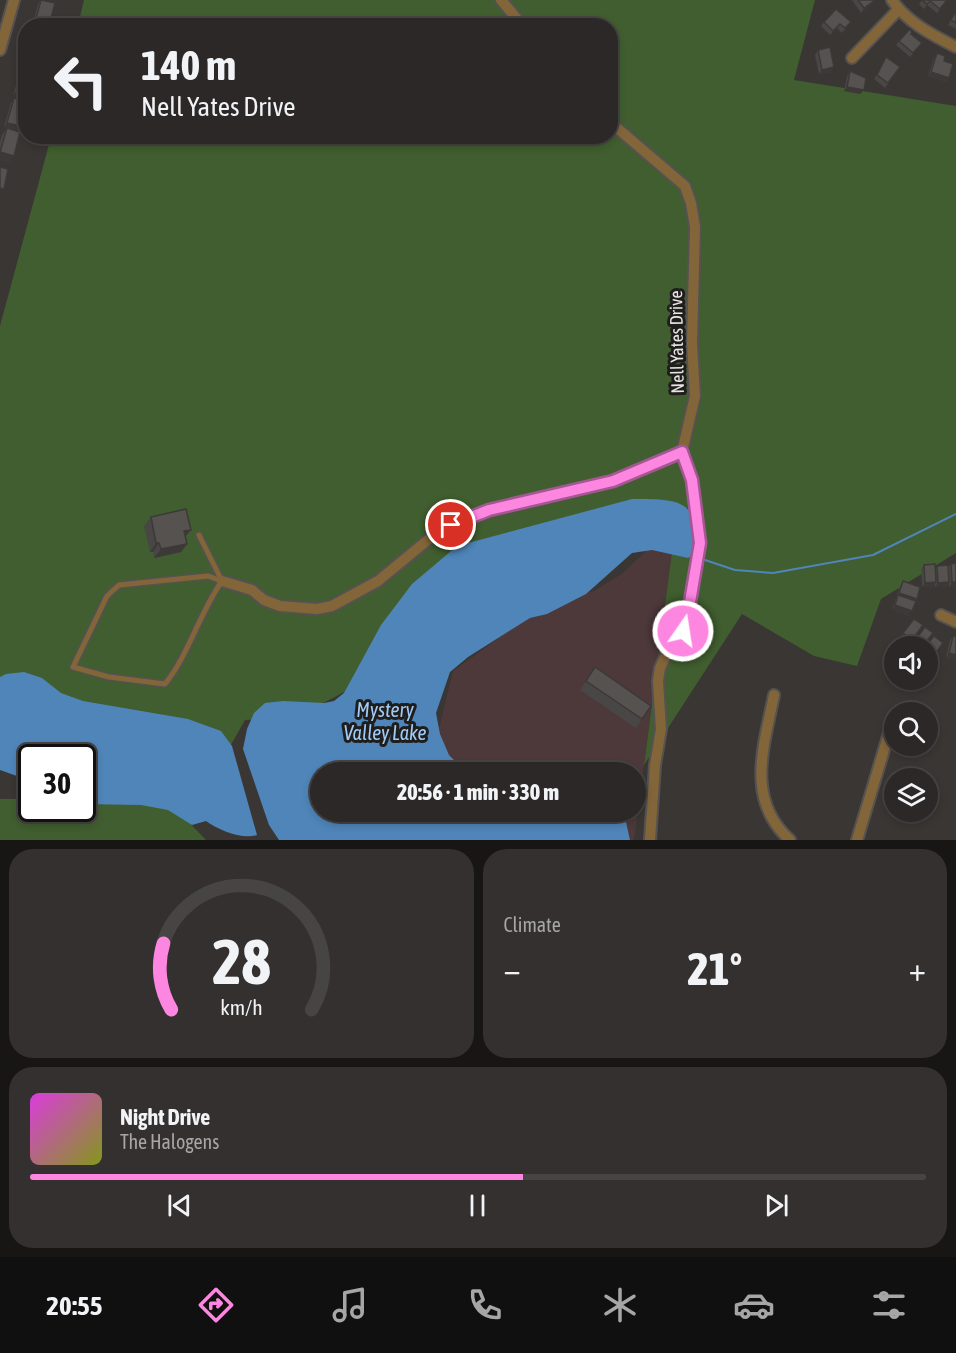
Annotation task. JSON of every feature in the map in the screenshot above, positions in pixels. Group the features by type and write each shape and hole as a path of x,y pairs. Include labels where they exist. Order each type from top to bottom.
{"street":[{"path":"0,50 14,0"},
{"path":"501,0 516,18"},
{"path":"892,0 898,10 931,35 956,47"},
{"path":"852,58 898,10"},
{"name":"Nell Yates Drive","path":"618,129 685,186 691,203 695,227 692,343 695,396 682,452"},
{"path":"222,581 252,590 264,600 280,606 317,609 332,606 378,581 435,534 471,516 613,481 682,452 692,480 700,543 683,631 669,649 660,668 658,681 661,729 655,765 650,840"},
{"path":"941,615 956,622"},
{"path":"774,695 759,765 768,809 778,830 790,840"},
{"path":"857,840 884,750"}],"lane":[{"path":"199,535 222,581"},
{"path":"208,576 222,581 197,623 175,672 165,684 109,676 73,667 107,596 119,585 208,576"}],"shaded area":[{"path":"676,521 644,762 452,762 438,733 453,671 515,626 562,598 594,591 623,573"},
{"path":"599,822 636,822 634,840 618,840"}],"green space":[{"path":"84,0 815,0 794,80 956,106 956,553 881,599 857,666 814,656 742,614 644,762 676,521 296,717 245,720 228,750 0,690 0,326 49,144 618,144 618,18 80,18"},
{"path":"96,797 160,799 181,814 206,840 0,840 0,799 18,799 18,822 96,822"}],"water":[{"name":"Mystery Valley Lake","path":"632,499 675,502 684,506 694,523 691,556 688,558 652,550 632,553 586,594 547,614 530,618 468,657 450,672 436,713 440,734 449,755 456,762 310,762 310,822 626,822 630,840 279,840 269,825 243,749 247,729 254,713 265,703 283,701 324,703 334,701 344,693 381,625 412,584 457,546"},
{"path":"24,672 42,678 61,693 83,701 188,719 221,731 232,746 257,835 245,836 231,833 206,821 192,825 168,810 141,805 96,804 96,744 18,744 18,776 0,770 0,677"}],"building":[{"path":"41,0 55,3 51,18 36,18"},
{"path":"858,0 873,0 874,1 864,8"},
{"path":"922,0 947,0 940,9 930,1 927,4"},
{"path":"836,9 851,22 845,28 840,24 833,31 824,22"},
{"path":"956,11 956,23 951,20"},
{"path":"910,29 911,34 922,43 913,53 899,41"},
{"path":"830,47 834,67 822,70 818,50"},
{"path":"937,53 945,56 944,61 953,64 949,78 931,72"},
{"path":"886,57 900,67 888,83 877,75"},
{"path":"850,71 866,78 864,90 847,87"},
{"path":"14,98 18,99 18,126 7,123"},
{"path":"7,128 18,131 14,156 0,152"},
{"path":"0,167 8,169 4,189 0,188"},
{"path":"186,509 191,530 184,531 187,544 161,549 159,543 156,543 151,517"},
{"path":"956,563 956,582 952,582 951,564"},
{"path":"935,564 936,582 925,583 924,565"},
{"path":"948,565 949,582 938,583 937,566"},
{"path":"903,581 920,587 917,599 899,593"},
{"path":"898,595 916,601 912,611 895,605"},
{"path":"914,619 923,625 915,636 907,636 903,633"},
{"path":"925,627 933,633 931,636 918,636"},
{"path":"953,636 956,636 956,655 949,653"},
{"path":"938,639 943,643 938,650"},
{"path":"595,667 651,706 642,719 586,681"}],"waterway":[{"path":"702,559 735,570 773,573 873,555 956,514"}],"route":[{"path":"451,525 489,510 550,498 613,481 682,452 692,480 700,543 683,631"}]}
